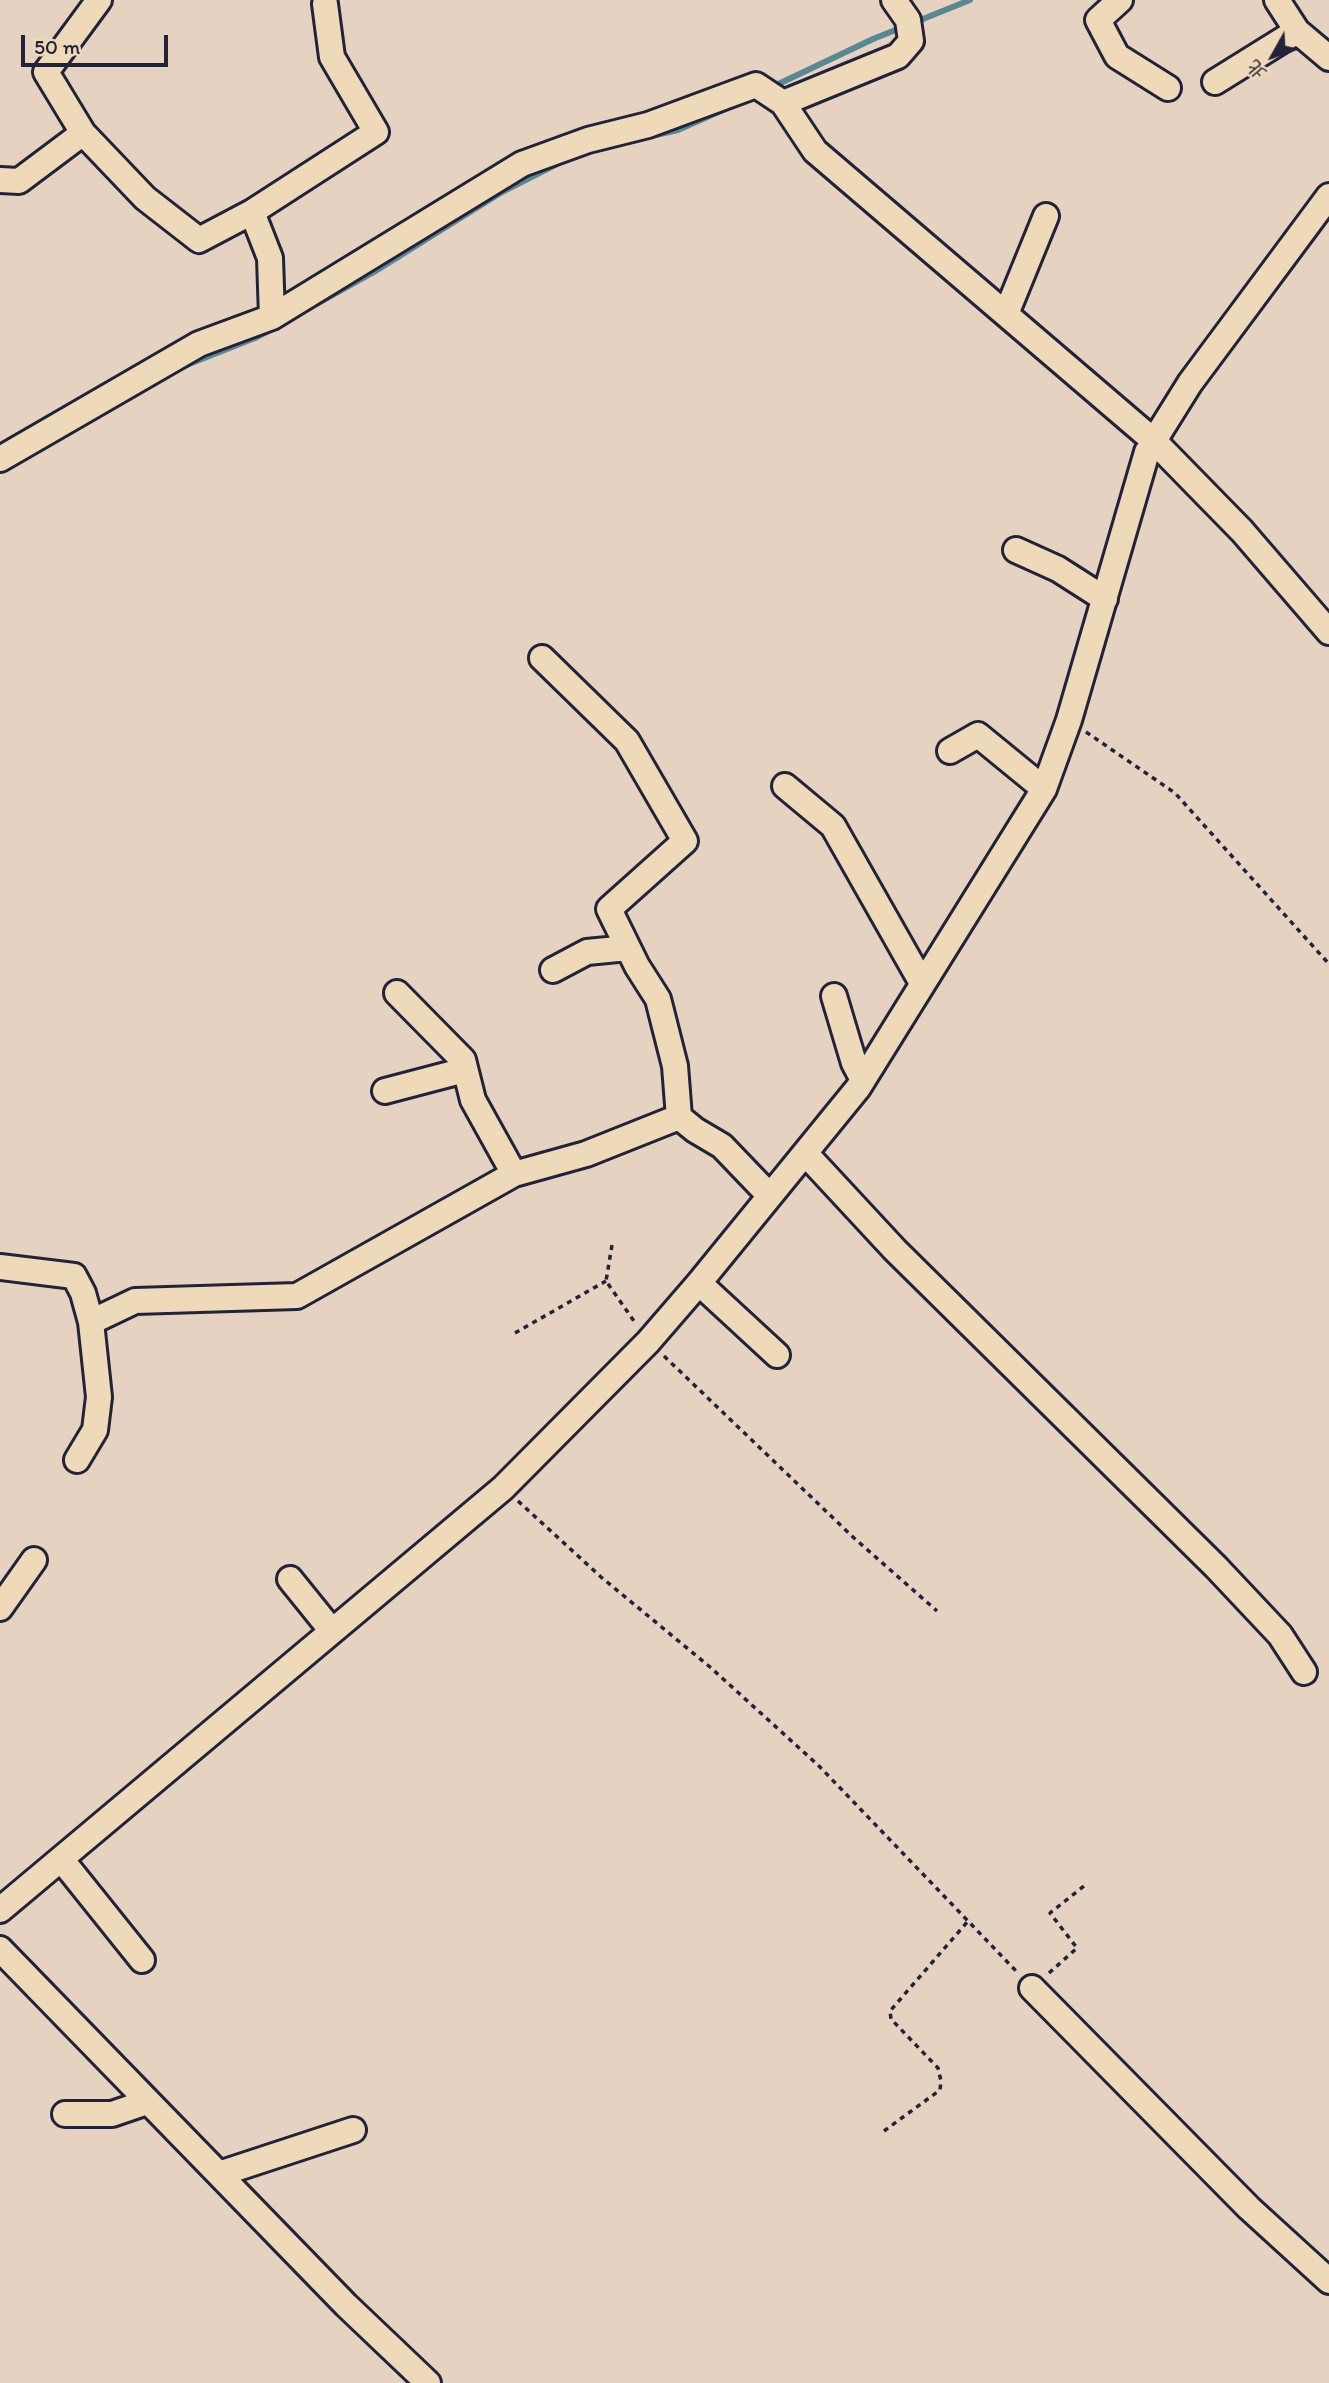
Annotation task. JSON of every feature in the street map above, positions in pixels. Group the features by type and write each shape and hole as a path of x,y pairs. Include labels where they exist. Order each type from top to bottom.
{"street":[{"path":"99,0 46,72 83,133 145,198 200,240 252,212 376,132 332,57 325,4"},
{"path":"783,103 898,55 911,41 908,20 894,0"},
{"path":"1120,0 1098,20 1117,56 1167,88"},
{"path":"1277,0 1297,31 1329,58"},
{"path":"1214,82 1297,31"},
{"path":"0,459 199,344 272,317 522,164 588,140 648,125 756,85 783,103 815,151 1154,441 1242,531 1329,632"},
{"path":"0,180 19,181 83,133"},
{"path":"0,1910 503,1488 648,1342 806,1153 863,1080 1044,789 1069,720 1147,452 1190,383 1329,196"},
{"path":"252,212 270,258 272,317"},
{"path":"1006,314 1046,216"},
{"path":"1016,550 1058,569 1105,599"},
{"path":"542,658 627,741 685,841 609,909 657,999 675,1066 679,1117 722,1146 769,1195"},
{"path":"950,751 978,735 1044,789"},
{"path":"785,786 832,827 922,984"},
{"path":"553,970 587,952 628,948"},
{"path":"397,993 463,1060 473,1100 514,1174"},
{"path":"834,996 854,1063 863,1080"},
{"path":"385,1091 465,1070"},
{"path":"91,1322 135,1301 297,1296 514,1174 586,1154 679,1117"},
{"path":"806,1153 895,1250 1216,1567 1280,1634 1304,1672"},
{"path":"0,1267 74,1276 83,1293 91,1322 99,1396 94,1430 77,1460"},
{"path":"699,1283 777,1355"},
{"path":"0,1608 34,1560"},
{"path":"290,1580 332,1631"},
{"path":"61,1859 142,1960"},
{"path":"0,1949 346,2305 428,2383"},
{"path":"1032,1988 1249,2208 1329,2281"},
{"path":"65,2115 112,2114 147,2102"},
{"path":"219,2174 353,2130"}],"path":[{"path":"1069,720 1175,793 1329,964"},
{"path":"612,1245 606,1281 648,1342 855,1538 937,1611"},
{"path":"514,1333 606,1281"},
{"path":"503,1488 601,1577 710,1667 819,1766 1032,1988 1077,1948 1051,1913 1084,1886"},
{"path":"884,2131 940,2090 941,2081 938,2068 891,2019 890,2011 968,1920"}],"waterway":[{"path":"913,23 970,0"},
{"path":"770,88 903,27"},
{"path":"647,137 678,130 732,106"},
{"path":"306,310 374,272 502,192 557,164"},
{"path":"179,368 272,329"}]}
